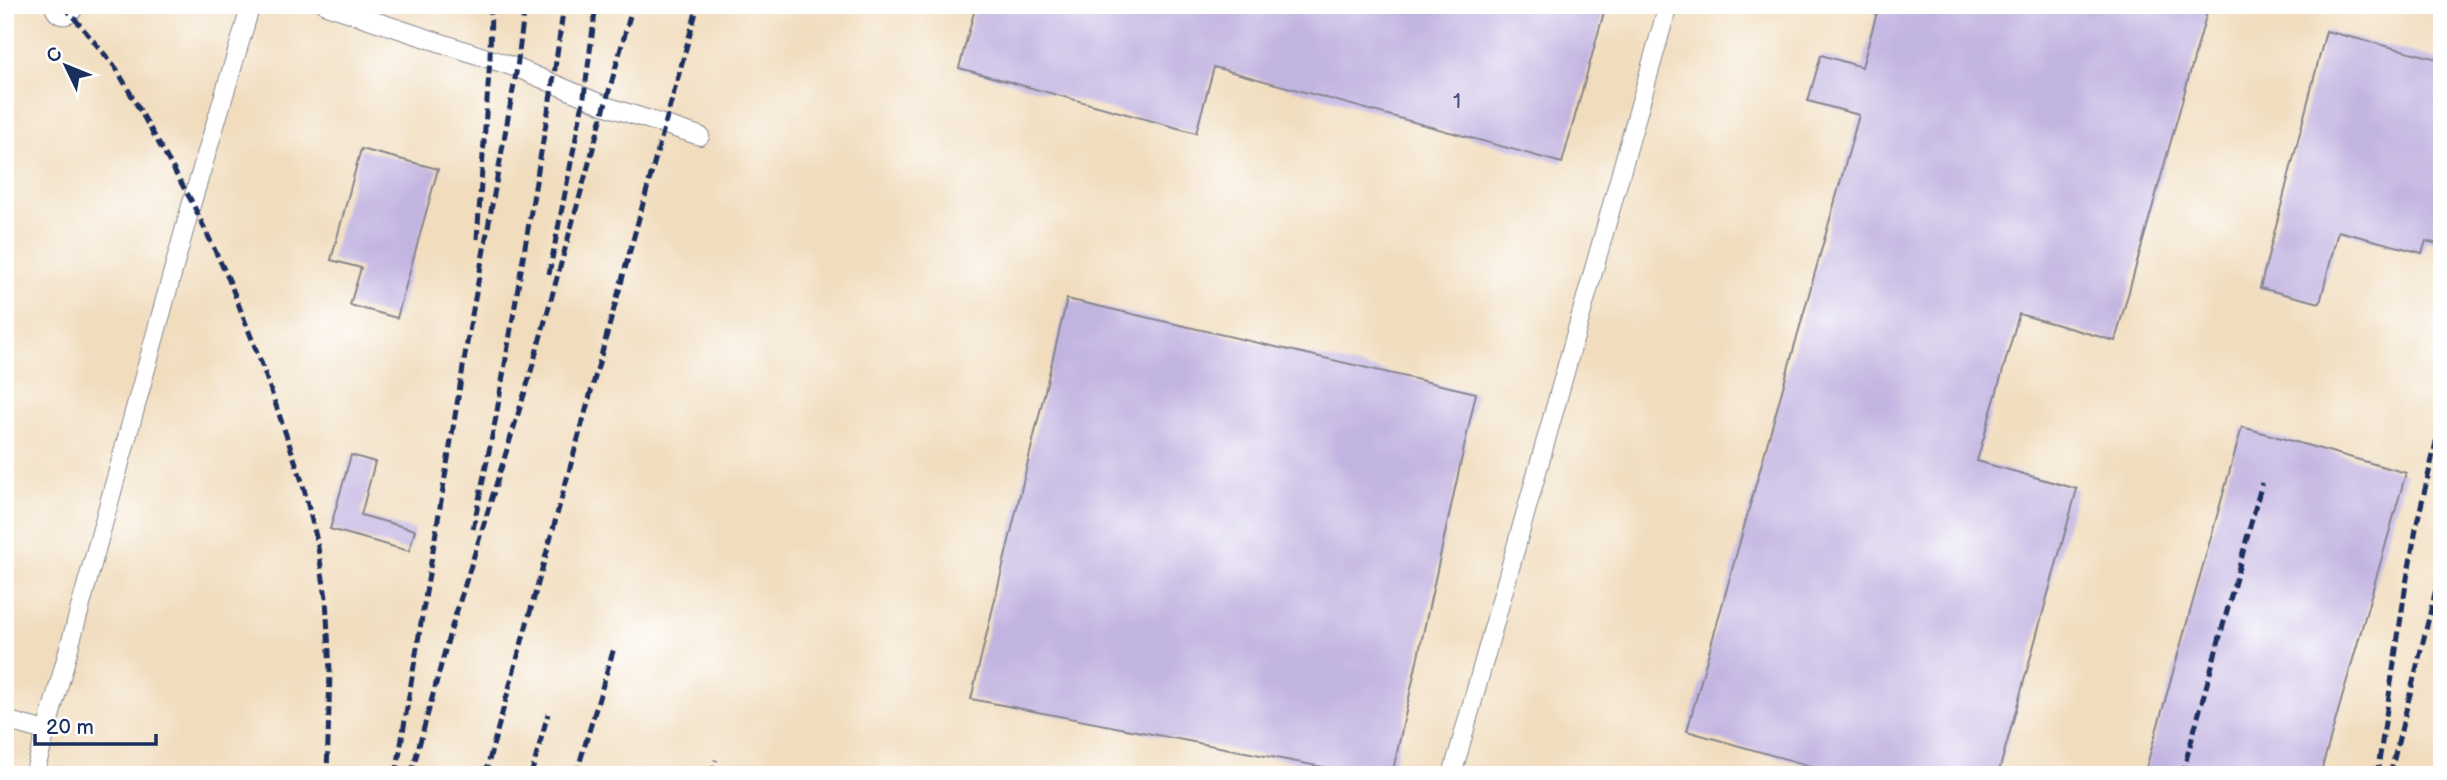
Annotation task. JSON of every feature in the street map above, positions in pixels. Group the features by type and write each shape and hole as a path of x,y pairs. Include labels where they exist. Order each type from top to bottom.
{"lane":[{"path":"34,775 192,202 251,5"},
{"path":"326,5 517,68 606,106 700,135"},
{"path":"1452,775 1668,5"},
{"path":"5,720 45,731"}],"building":[{"path":"976,5 1099,5 1125,12 1127,5 1606,5 1562,163 1214,67 1196,133 959,68"},
{"path":"1879,5 2209,5 2115,341 2019,314 1977,461 2077,489 1998,775 1842,775 1687,731 1859,115 1808,101 1821,55 1862,67"},
{"path":"2326,31 2442,60 2442,245 2426,241 2422,253 2338,231 2320,303 2260,288"},
{"path":"361,149 438,169 397,318 350,305 361,268 331,260"},
{"path":"1067,299 1476,393 1392,775 1364,775 971,699"},
{"path":"2242,427 2406,473 2320,775 2144,775"},
{"path":"351,455 375,462 361,515 415,530 409,551 330,529"}],"railway":[{"path":"477,239 490,59 491,5"},
{"path":"396,775 468,337 517,68 525,5"},
{"path":"473,529 496,417 564,5"},
{"path":"549,274 584,97 596,5"},
{"path":"411,775 449,636 528,382 633,5"},
{"path":"485,775 698,5"},
{"path":"64,6 116,68 192,202 229,280 302,481 317,541 326,598 330,671 327,775"},
{"path":"2377,775 2417,523 2442,417"},
{"path":"2182,775 2262,483"},
{"path":"2390,775 2442,565"},
{"path":"576,775 614,648"},
{"path":"531,775 548,714"},
{"path":"711,775 716,760"}]}
